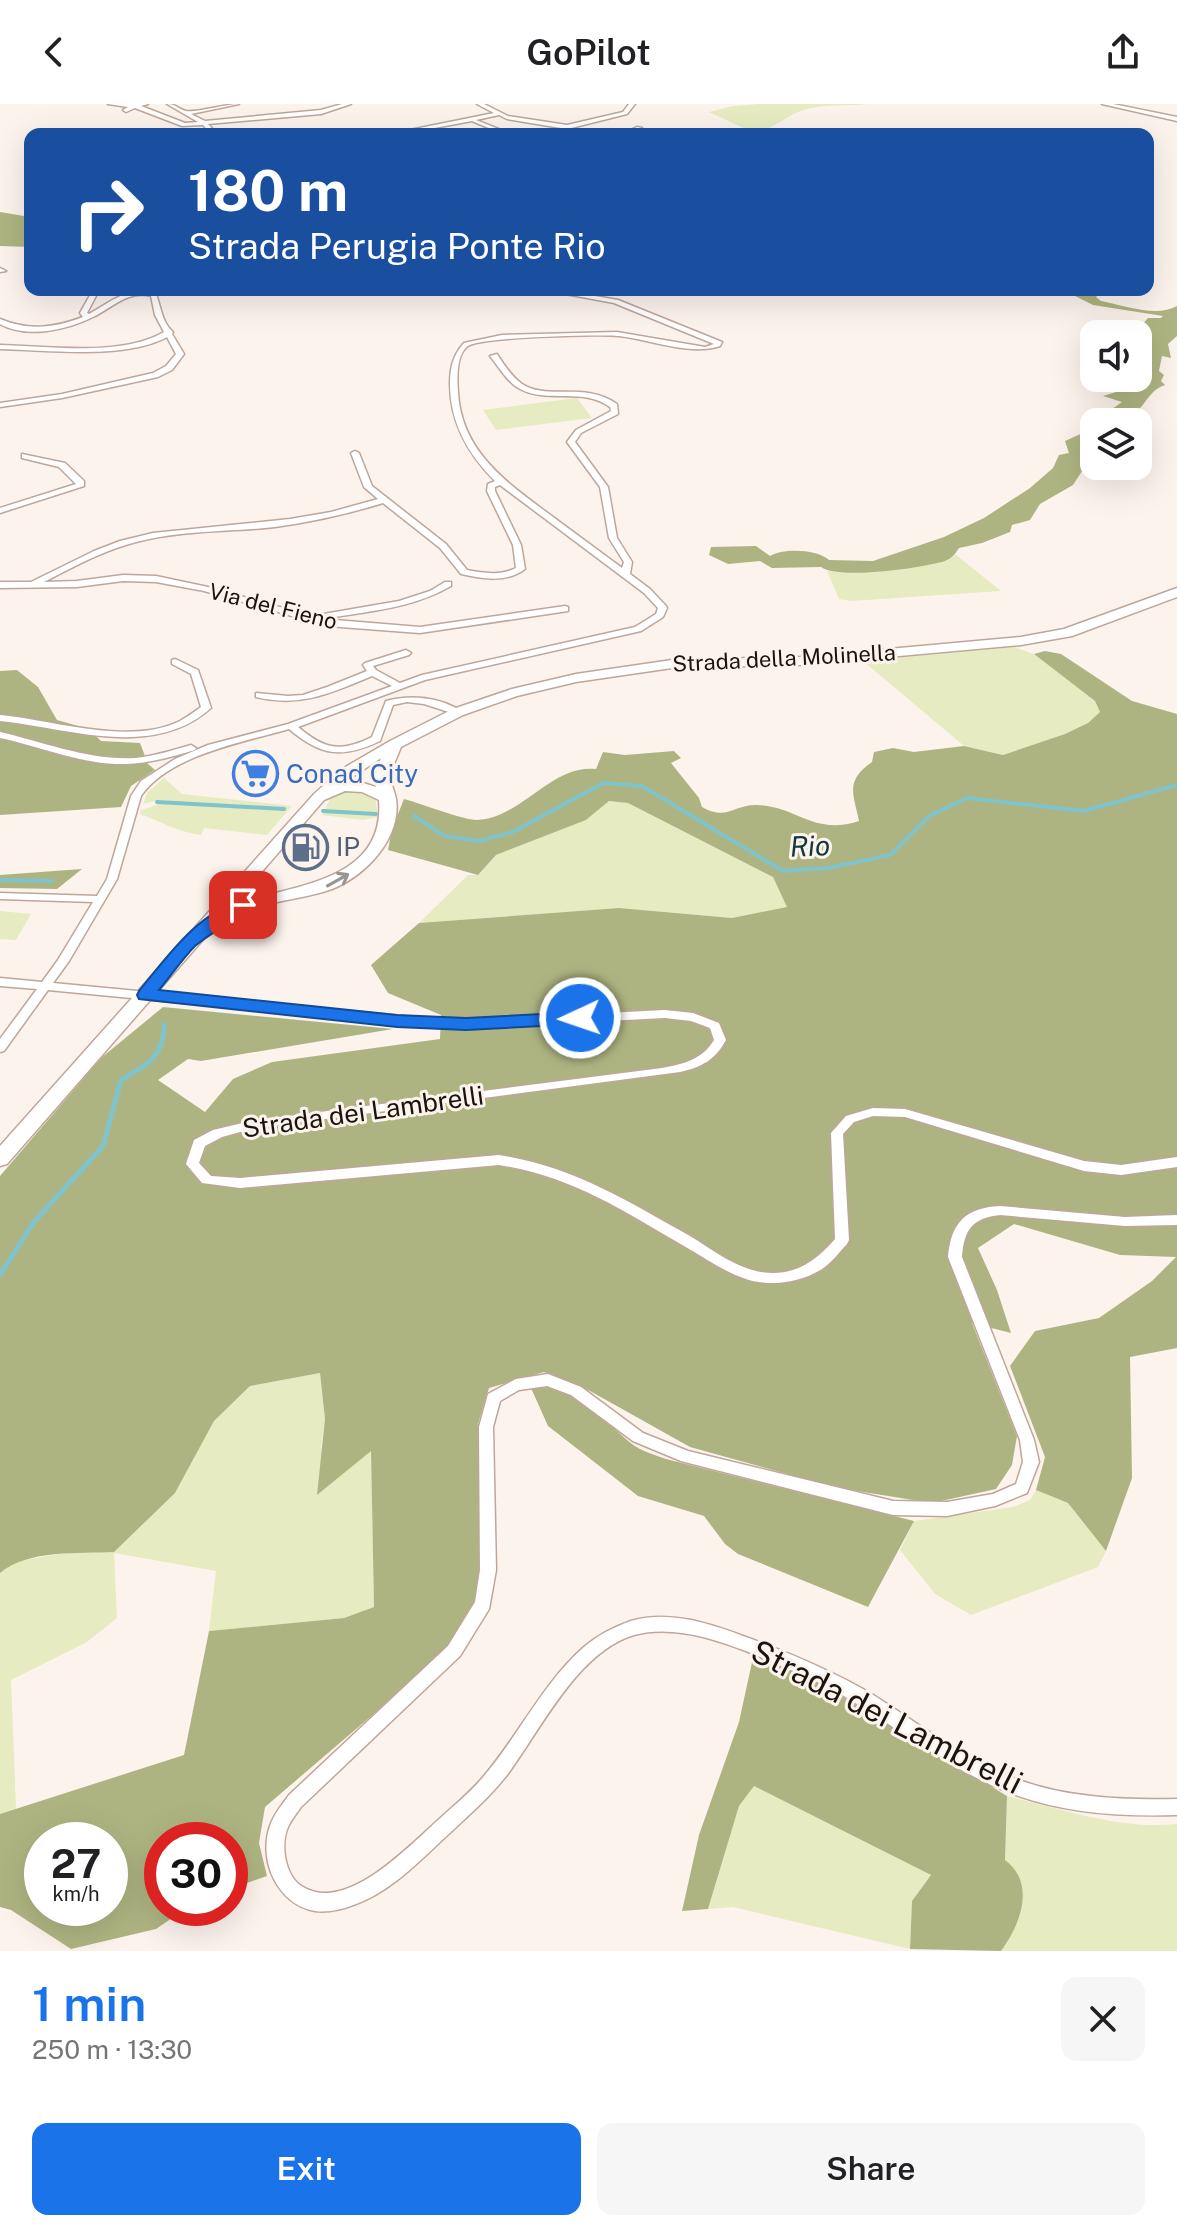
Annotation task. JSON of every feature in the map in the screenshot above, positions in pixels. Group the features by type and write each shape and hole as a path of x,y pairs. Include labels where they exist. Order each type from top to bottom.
{"main road":[{"name":"Strada della Molinella","path":"187,944 319,797 347,772 458,712 512,693 620,670 672,664 800,661 1021,641 1067,633 1177,592"},
{"path":"0,1159 146,995 187,944 221,917 243,905 308,893 335,883 366,862 388,824 389,800 381,776 395,744"},
{"path":"347,772 362,770 381,776"},
{"path":"319,797 337,788 361,786 373,789 389,800"},
{"path":"260,861 258,877 267,888 308,893"}],"street":[{"path":"111,104 135,106 184,125 321,112 348,104"},
{"path":"126,110 145,104"},
{"path":"170,104 209,128"},
{"path":"187,113 236,104"},
{"path":"480,104 497,114 567,127 625,113 632,104"},
{"path":"1105,104 1177,119"},
{"path":"427,128 497,114"},
{"path":"472,120 493,128"},
{"path":"88,317 83,313 92,296"},
{"path":"0,321 10,327 41,328 88,317 123,296"},
{"path":"0,405 62,396 155,375 169,368 180,354 158,315 154,296"},
{"path":"0,1048 63,961 112,879 136,796 145,783 179,761 234,739 291,726 447,671 638,629 660,615 663,608 625,575 500,481 480,461 454,412 455,361 466,344 502,337 617,334 705,349 718,345 713,338 616,301 585,296"},
{"path":"0,347 134,347 159,342 170,332"},
{"path":"494,356 516,382 527,389 594,395 614,406 615,412 610,417 577,431 571,442 604,487 613,538 628,562 625,575"},
{"path":"355,453 368,487 443,546 464,572 476,577 500,576 521,569 517,545 491,491 491,486 500,481"},
{"path":"0,511 80,486 81,483 62,465 25,456"},
{"name":"Via del Fieno","path":"28,586 99,550 139,538 169,532 277,524 352,510 384,500"},
{"name":"Via del Fieno","path":"0,585 156,579 205,589 308,619 420,630 565,609"},
{"path":"308,619 406,602 435,593 448,584"},
{"path":"401,687 372,672 368,665 406,653"},
{"path":"0,718 104,734 166,729 195,718 206,708 195,672 175,662"},
{"path":"259,695 279,700 299,699 372,672"},
{"path":"291,726 312,745 327,750 345,750 376,739 389,703 404,698 421,699 458,712"},
{"path":"0,735 28,740 69,755 121,764 149,761 215,739 234,739"},
{"path":"0,896 99,899"},
{"name":"Strada dei Lambrelli","path":"0,982 397,1021 466,1024 665,1014 693,1017 715,1026 720,1040 714,1054 695,1065 662,1072 251,1125 218,1133 199,1143 192,1164 207,1180 240,1183 499,1160 531,1163 562,1174 721,1259 767,1278 788,1276 820,1264 842,1240 837,1133 850,1119 873,1112 905,1113 1084,1166 1121,1170 1177,1162"},
{"name":"Strada dei Lambrelli","path":"1177,1220 1130,1221 999,1210 977,1215 965,1224 956,1239 955,1257 1027,1440 1031,1462 1022,1488 995,1500 947,1509 893,1508 686,1457 638,1437 576,1391 548,1380 516,1385 493,1398 486,1427 488,1570 483,1604 454,1651 295,1801 279,1825 275,1846 280,1872 294,1893 319,1902 374,1887 488,1786 568,1675 605,1640 628,1629 654,1623 688,1626 722,1634 804,1668 846,1688 994,1778 1060,1800 1177,1807"}],"green space":[{"path":"870,104 806,109 768,128 744,128 709,112 733,106"},
{"path":"0,212 24,216 24,247 0,246"},
{"path":"1075,296 1097,296 1101,301 1139,310 1159,311 1177,306 1177,336 1168,344 1171,358 1162,356 1159,371 1164,375 1161,381 1165,385 1154,391 1140,408 1113,408 1122,402 1103,396 1116,392 1152,392 1152,320 1146,320 1163,316 1093,305"},
{"path":"577,398 592,418 496,430 483,410"},
{"path":"1080,434 1080,474 1073,485 1040,504 1030,520 1012,525 1010,532 959,548 945,561 919,567 845,573 821,567 772,568 760,561 728,564 709,555 711,547 756,546 770,556 800,551 829,560 873,561 944,537 984,518 1030,488 1053,468 1059,455 1069,453 1065,441"},
{"path":"955,554 1001,591 851,601 839,599 827,571 874,572 913,567 931,564"},
{"path":"1014,647 1034,654 1095,701 1100,712 1088,723 1065,734 1003,755 964,746 863,661"},
{"path":"1045,651 1061,654 1132,701 1177,714 1177,1348 1130,1357 1132,1478 1106,1551 1068,1503 1036,1490 1045,1457 1010,1366 1035,1331 1099,1318 1152,1281 1176,1257 1120,1255 1014,1224 978,1248 997,1290 1011,1333 972,1323 1017,1436 1012,1465 996,1489 932,1503 838,1488 690,1447 590,1391 544,1372 489,1388 478,1424 481,1556 475,1609 446,1652 265,1807 259,1843 267,1876 248,1883 248,1822 144,1822 144,1926 160,1926 71,1949 36,1926 128,1926 128,1822 24,1822 24,1918 0,1907 0,1814 184,1755 209,1631 344,1618 374,1607 371,1451 317,1495 325,1419 320,1373 250,1386 214,1421 175,1493 114,1552 39,1556 12,1565 0,1573 0,1176 101,1058 163,1007 393,1029 201,1061 188,1059 158,1080 205,1112 233,1079 272,1062 440,1039 441,1015 388,993 371,965 419,923 619,908 732,918 787,907 773,877 628,803 609,801 586,820 496,855 478,875 388,850 392,829 404,799 477,820 508,810 565,775 596,769 603,752 625,755 674,751 681,758 671,763 699,798 702,807 711,811 724,813 756,805 783,810 817,823 843,825 859,821 854,782 872,762 874,752 893,748 914,752 964,746 1003,755 1088,723 1100,712 1095,701 1034,654"},
{"path":"17,670 38,687 57,720 89,729 101,741 140,743 148,764 155,770 131,786 121,807 0,815 0,671"},
{"path":"164,778 182,794 292,806 267,835 204,828 201,835 193,834 140,814 141,810 157,805 155,801 143,804 147,793"},
{"path":"352,788 375,796 378,817 363,820 322,815 332,795"},
{"path":"609,801 628,803 773,877 788,907 732,918 619,908 419,923 468,875 478,875 496,855 586,820"},
{"path":"82,869 57,889 0,888 0,875"},
{"path":"0,911 31,914 16,940 0,939"},
{"path":"320,1373 325,1419 321,1449 371,1450 374,1607 344,1618 209,1631 216,1571 114,1553 117,1618 87,1642 11,1680 16,1809 0,1814 0,1573 13,1562 59,1554 175,1493 214,1421 250,1386"},
{"path":"550,1387 574,1396 640,1449 666,1459 914,1521 868,1607 738,1554 725,1544 704,1516 638,1496 548,1426 531,1388"},
{"path":"1036,1490 1068,1503 1106,1551 1098,1567 971,1615 935,1594 900,1550 914,1521 1013,1507 1030,1500"},
{"path":"754,1653 793,1667 1007,1796 1005,1860 1015,1869 1023,1892 1019,1916 1001,1951 910,1949 912,1901 931,1875 754,1786 739,1806 708,1909 682,1911 699,1835 739,1722"},
{"path":"754,1786 931,1875 912,1901 910,1949 733,1907 708,1909 739,1806"},
{"path":"1007,1796 1113,1821 1177,1824 1177,1951 1001,1951 1017,1921 1005,1861"}],"waterway":[{"name":"Rio","path":"414,816 445,836 479,841 513,832 603,783 642,786 783,871 828,868 890,855 929,816 967,798 1084,811 1177,785"},
{"name":"Rio","path":"157,802 284,809"},
{"name":"Rio","path":"323,811 376,814"},
{"name":"Rio","path":"0,880 52,881"},
{"path":"0,1275 33,1223 103,1146 121,1080 157,1053 164,1025"}],"place":[{"name":"Conad City","path":"255,774"},
{"name":"IP","path":"305,847"}],"route":[{"path":"243,905 221,917 187,944 146,995 397,1021 466,1024 580,1018"}]}
